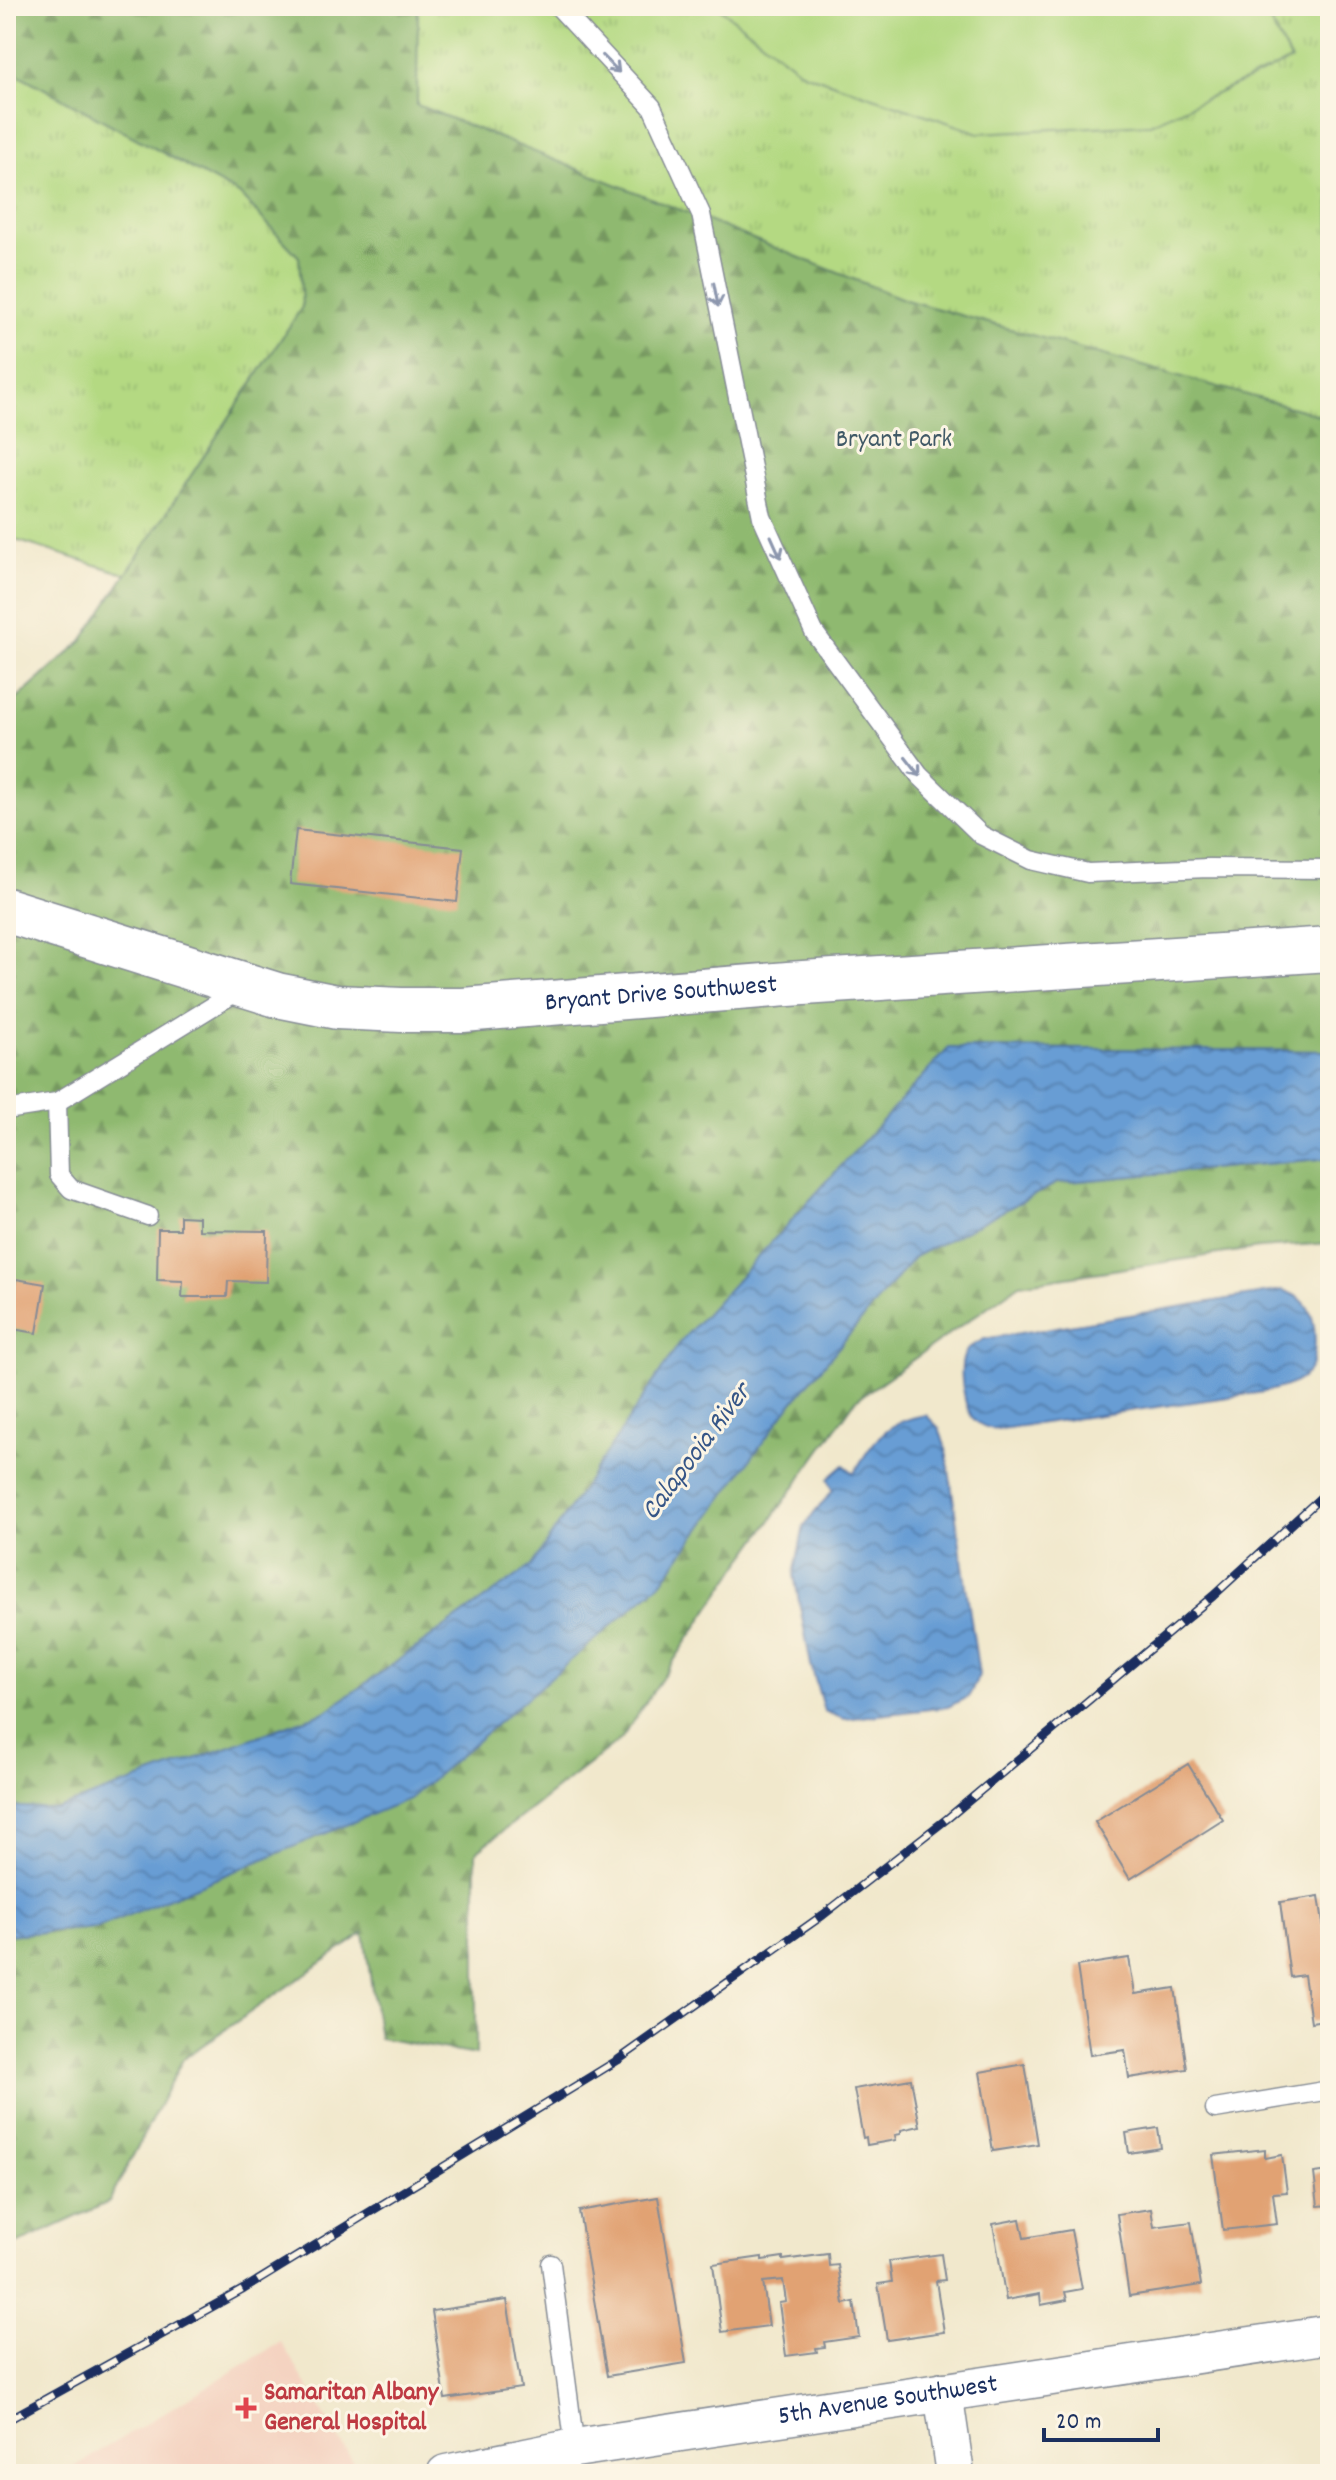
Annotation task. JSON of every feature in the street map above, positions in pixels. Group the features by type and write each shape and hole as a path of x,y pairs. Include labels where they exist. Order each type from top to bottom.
{"street":[{"name":"Bryant Drive Southwest","path":"6,910 277,995 337,1007 463,1010 770,985 1330,949"},
{"name":"5th Avenue Southwest","path":"446,2474 575,2448 1330,2334"},
{"path":"943,2392 955,2474"}],"lane":[{"path":"558,6 652,107 701,214 762,517 814,632 919,775 981,835 1031,860 1088,873 1208,868 1330,869"},
{"path":"6,1110 57,1102 246,985"},
{"path":"57,1102 59,1175 71,1189 148,1216"},
{"path":"1215,2109 1330,2090"},
{"path":"551,2264 575,2448"}],"shaded area":[{"name":"Samaritan Albany General Hospital","path":"281,2342 360,2474 62,2474"}],"green space":[{"name":"Bryant Park","path":"6,6 1330,6 1330,948 6,537"},
{"path":"6,6 418,6 417,105 906,300 1330,418 1330,1051 949,1048 681,1341 532,1566 325,1712 57,1809 6,1806 6,709 82,641 302,307 299,257 239,194 6,68"},
{"path":"717,6 1261,6 1291,60 1150,124 979,133 803,73"},
{"path":"1330,1158 1330,1243 1259,1248 1020,1284 856,1400 621,1739 476,1852 476,2055 379,2038 364,1933 183,2059 109,2202 6,2249 6,1935 97,1928 787,1409 914,1257 1057,1183"}],"water":[{"name":"Calapooia River","path":"949,1048 1330,1051 1330,1158 1057,1183 914,1257 787,1409 661,1583 409,1799 97,1928 6,1935 6,1806 57,1809 325,1712 531,1566 681,1341"},
{"path":"1282,1290 1305,1304 1311,1314 1314,1332 1314,1353 1309,1370 1291,1384 1264,1392 1000,1429 981,1425 969,1411 962,1383 962,1363 968,1349 984,1339"},
{"path":"926,1415 939,1428 946,1449 979,1675 969,1696 948,1707 844,1719 824,1711 811,1665 794,1575 804,1526 833,1490 828,1479 844,1465 854,1473 882,1434 901,1422"}],"building":[{"path":"296,830 463,848 457,902 290,884"},
{"path":"180,1216 199,1217 199,1230 267,1231 266,1282 228,1281 227,1297 182,1297 183,1281 157,1280 158,1229 180,1229"},
{"path":"16,1279 45,1284 37,1333 6,1328 6,1296 13,1297"},
{"path":"1188,1764 1223,1820 1130,1879 1095,1822"},
{"path":"1319,1896 1325,1936 1330,1935 1330,2019 1311,2022 1304,1975 1290,1977 1280,1902"},
{"path":"1129,1958 1135,1994 1175,1988 1187,2069 1129,2078 1125,2050 1090,2055 1077,1966"},
{"path":"1025,2064 1038,2144 993,2151 980,2072"},
{"path":"911,2079 920,2126 901,2130 901,2134 895,2135 896,2140 867,2145 854,2089"},
{"path":"1158,2128 1161,2148 1129,2153 1126,2133"},
{"path":"1265,2149 1265,2158 1282,2155 1287,2192 1273,2193 1277,2224 1223,2230 1213,2155"},
{"path":"1330,2171 1330,2205 1318,2206 1314,2173"},
{"path":"658,2197 686,2363 607,2376 579,2211"},
{"path":"1151,2209 1154,2227 1191,2222 1201,2285 1129,2296 1117,2214"},
{"path":"1020,2219 1024,2238 1071,2230 1082,2289 1065,2292 1067,2300 1041,2305 1040,2294 1006,2300 993,2224"},
{"path":"828,2254 829,2266 838,2265 844,2304 854,2302 859,2337 824,2342 825,2347 816,2348 817,2352 786,2356 779,2303 786,2302 783,2280 763,2282 769,2326 722,2332 713,2264 762,2257 762,2260 783,2257 783,2260"},
{"path":"941,2254 945,2280 936,2281 944,2332 887,2340 878,2284 892,2282 889,2261"},
{"path":"507,2300 521,2388 445,2399 432,2311"}],"railway":[{"path":"6,2421 244,2289 618,2060 823,1915 948,1818 1213,1596 1330,1489"}],"place":[{"name":"Samaritan Albany General Hospital","path":"246,2408"}]}
